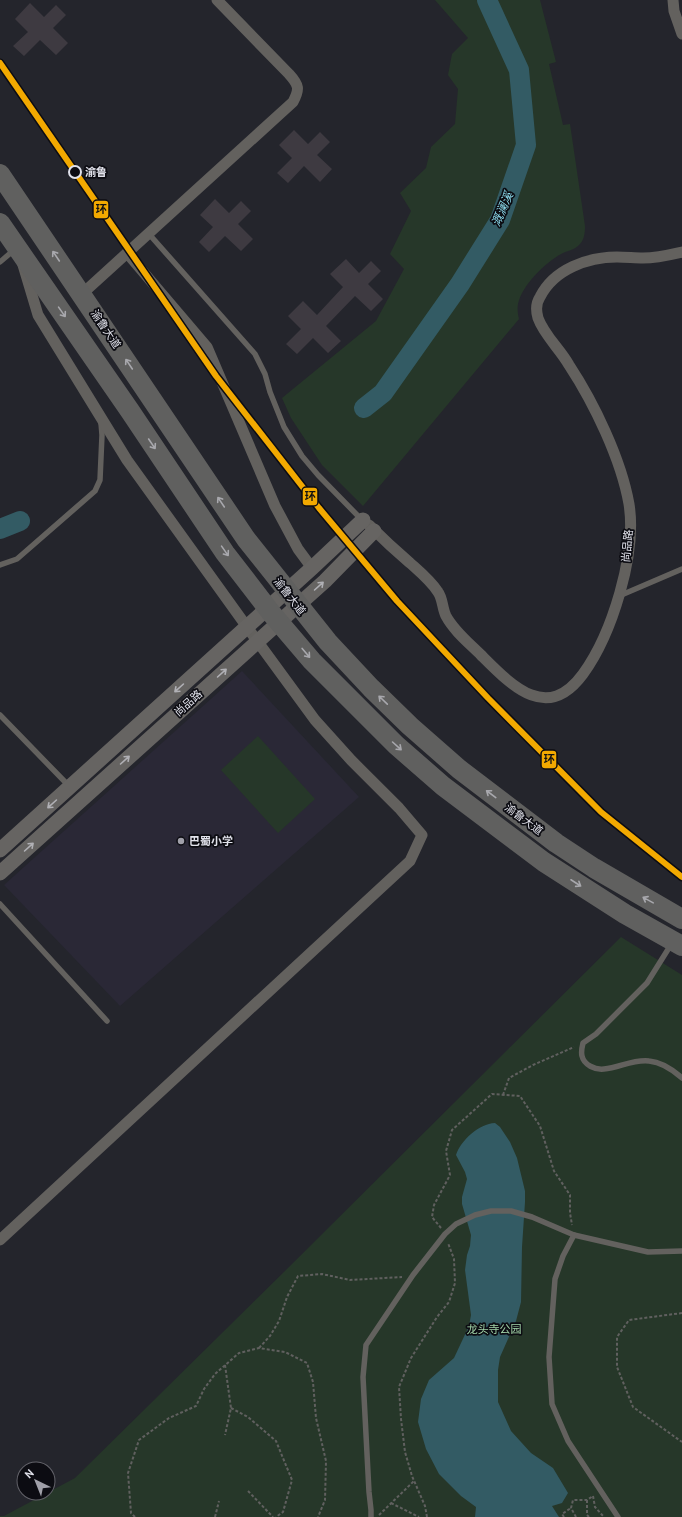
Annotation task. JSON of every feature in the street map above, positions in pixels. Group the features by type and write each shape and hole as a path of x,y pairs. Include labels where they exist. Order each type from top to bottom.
{"highway":[{"name":"渝鲁大道","path":"0,174 246,538 328,642 371,688 410,726 459,770 556,843 594,868 682,919"},
{"name":"渝鲁大道","path":"0,223 130,411 225,553 272,614 312,661 402,750 443,786 544,862 619,910 678,944"}],"main road":[{"name":"尚品路","path":"0,850 312,568 363,520"},
{"name":"尚品路","path":"0,873 324,581 374,531"}],"street":[{"path":"82,294 294,102 298,92 297,83 290,74 217,0"},
{"path":"673,0 674,11 682,34"},
{"path":"0,1240 410,861 422,834 315,720 127,460 38,315 17,247"},
{"name":"尚品路","path":"363,520 424,576 438,592 447,618 502,676 520,690 535,697 551,697 566,692 577,682 590,664 611,620 624,580 630,533 629,505 616,457 583,387 564,356 543,328 538,317 536,307 540,297 549,283 562,272 575,265 596,258 661,257 682,252"},
{"path":"127,254 207,347 275,506 298,549 312,568"}],"lane":[{"path":"149,234 255,354 266,374 270,392 284,427 302,456 318,475 363,520"},
{"path":"0,262 17,247"},
{"path":"0,565 16,559 95,491 100,480 102,435 100,417"},
{"path":"619,596 682,570"},
{"path":"0,716 70,788"},
{"path":"0,904 107,1021"},
{"path":"678,944 647,983 601,1029 583,1043 582,1055 585,1063 593,1068 604,1070 636,1061 650,1061 665,1065 682,1078"},
{"path":"371,1517 372,1510 369,1492 363,1377 366,1345 413,1275 445,1234 456,1224 475,1215 491,1211 511,1211 532,1217 574,1235 648,1252 682,1251"},
{"path":"574,1235 563,1256 555,1279 550,1357 552,1404 568,1441 618,1517"}],"path":[{"path":"503,1095 509,1078 532,1065 583,1043"},
{"path":"427,1517 425,1506 414,1481 405,1452 399,1387 411,1358 437,1317 449,1302 455,1283 454,1259 445,1234 432,1217 434,1205 450,1175 446,1151 452,1130 492,1094 520,1096 540,1126 554,1171 570,1195 570,1213 574,1235"},
{"path":"259,1348 270,1336 279,1321 287,1297 298,1276 322,1274 350,1280 380,1279 413,1275"},
{"path":"682,1313 629,1320 617,1337 617,1367 633,1407 682,1442"},
{"path":"135,1517 131,1513 128,1473 139,1440 169,1418 196,1406 204,1389 215,1374 239,1353 259,1348 285,1352 307,1363 314,1382 316,1418 326,1461 325,1500 318,1517"},
{"path":"225,1365 231,1408 225,1435"},
{"path":"231,1408 248,1417 276,1441 292,1480 283,1512 276,1517"},
{"path":"376,1517 414,1481"},
{"path":"564,1517 562,1514 571,1508 573,1500 587,1500 593,1496 599,1487"},
{"path":"248,1490 273,1517"},
{"path":"593,1496 596,1507 604,1517"},
{"path":"587,1500 587,1514 589,1517"},
{"path":"215,1517 219,1501"},
{"path":"391,1503 419,1517"},
{"path":"571,1508 576,1517"}],"shaded area":[{"name":"巴蜀小学","path":"242,671 359,797 120,1006 4,885"}],"green space":[{"path":"435,0 540,0 556,62 549,64 563,125 570,124 585,226 584,235 582,242 578,246 563,253 548,263 529,282 520,297 518,304 519,319 363,506 322,465 291,418 282,398 376,321 404,269 390,254 411,211 400,193 426,168 431,147 455,124 458,89 448,75 452,54 468,38"},
{"path":"258,736 315,799 278,833 221,770"},
{"name":"龙头寺公园","path":"621,937 682,975 682,1517 0,1517 32,1501 56,1501 56,1488 75,1478"}],"water":[{"path":"495,1123 500,1127 510,1142 517,1158 525,1191 521,1302 516,1321 500,1357 498,1370 498,1402 511,1431 531,1453 553,1468 568,1493 562,1503 552,1506 559,1517 475,1517 476,1507 461,1496 439,1474 426,1449 418,1422 421,1399 429,1380 454,1358 469,1326 471,1315 465,1270 471,1235 462,1204 462,1197 467,1179 456,1155 458,1149 471,1134 483,1126"}],"building":[{"path":"30,3 44,17 56,5 66,15 53,28 68,43 56,55 40,40 24,56 13,46 28,32 15,19"},
{"path":"294,130 308,144 320,132 330,142 317,155 332,169 320,182 304,166 288,183 277,173 292,158 279,145"},
{"path":"215,199 229,213 241,201 251,211 238,224 253,239 241,251 225,236 209,252 199,242 213,227 200,215"},
{"path":"346,259 359,273 371,261 381,271 368,284 383,299 371,311 355,296 326,326 341,341 328,353 313,338 297,354 286,344 301,329 288,316 303,301 317,315 343,287 330,274"}],"waterway":[{"name":"溉澜溪","path":"364,408 383,393 460,284 500,220 526,145 519,70 487,0"},
{"name":"溉澜溪","path":"0,529 20,521"}],"transit line":[{"name":"环","path":"0,63 216,376 319,508 397,601 488,698 601,812 682,877"}],"place":[{"name":"渝鲁","path":"75,172"},
{"name":"巴蜀小学","path":"181,841"}]}
